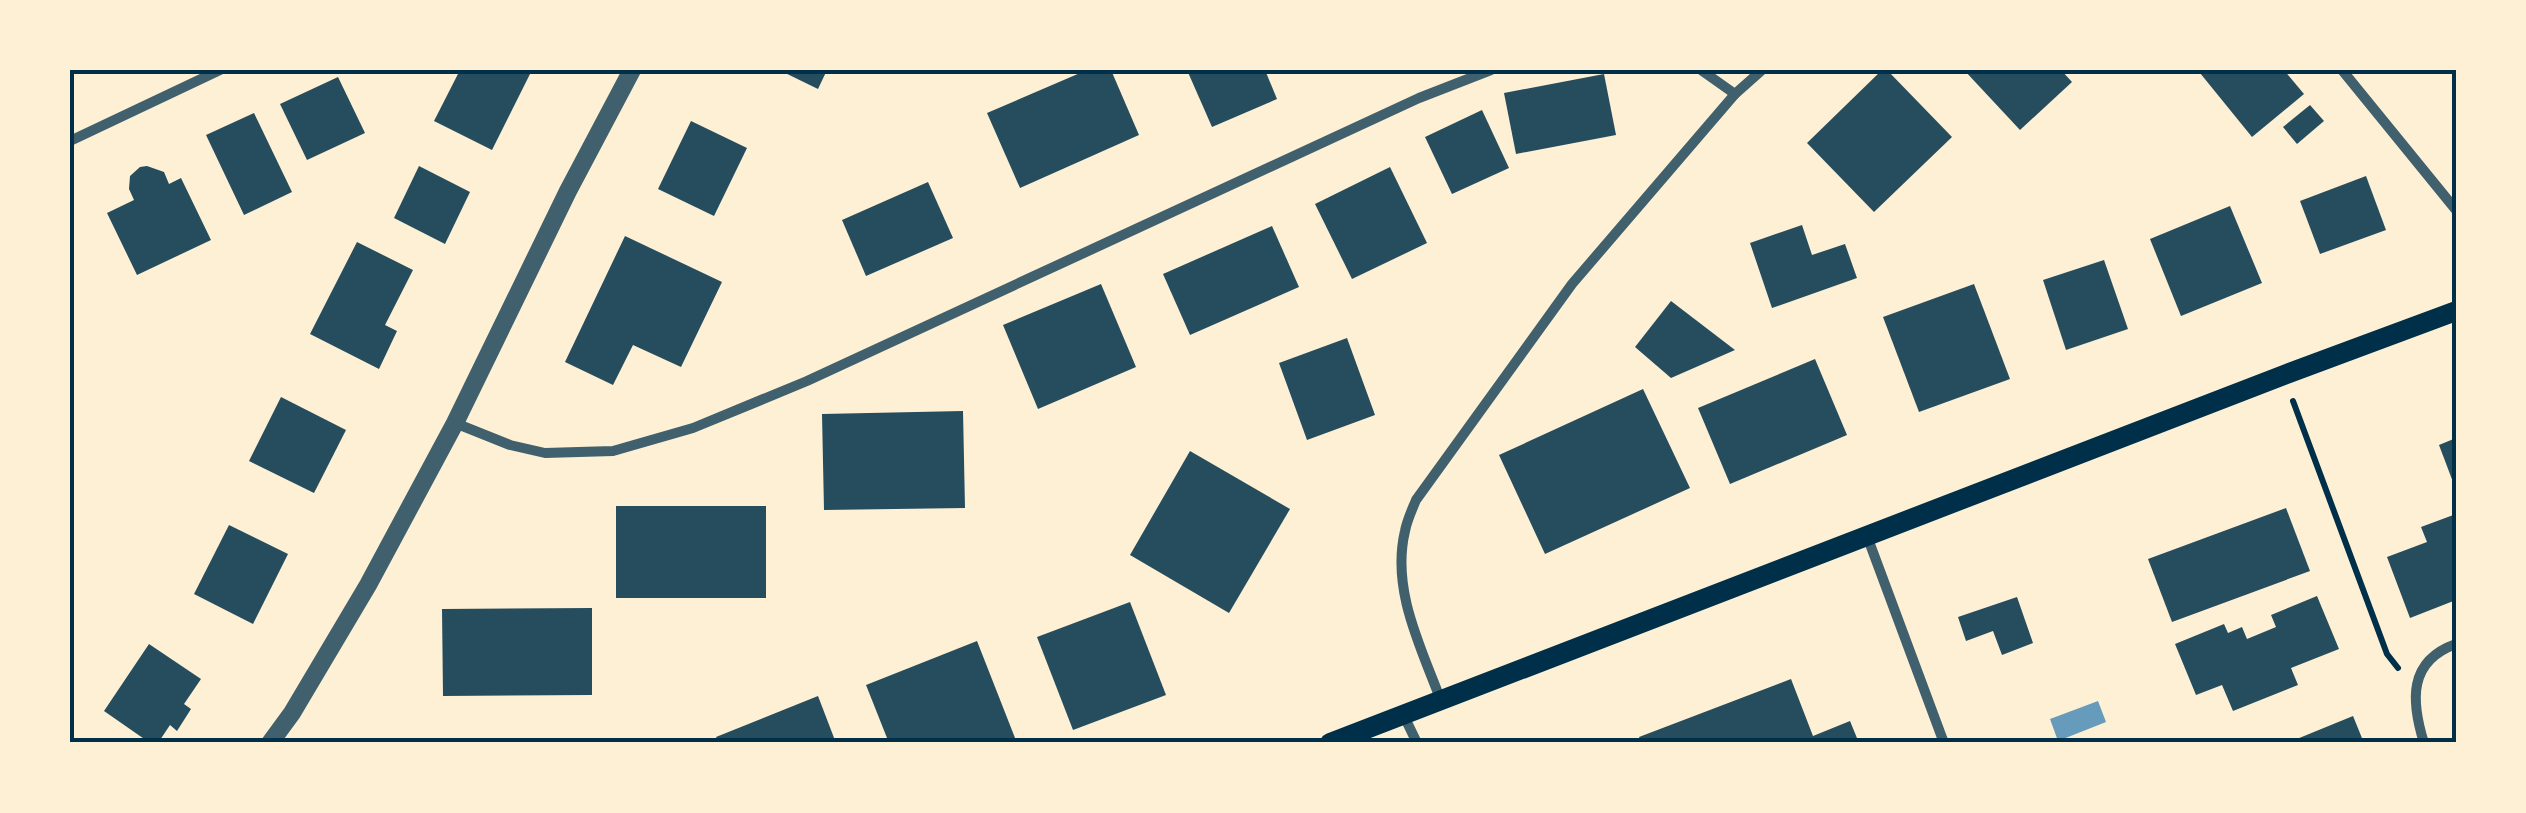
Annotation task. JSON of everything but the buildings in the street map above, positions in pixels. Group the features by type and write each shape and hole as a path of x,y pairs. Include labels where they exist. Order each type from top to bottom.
{"main road":[{"path":"1330,743 2456,311"}],"street":[{"path":"70,141 220,70"},
{"path":"270,743 368,585 632,70"},
{"path":"454,422 510,445 545,453 614,451 692,428 807,381 1420,98 1491,70"},
{"path":"1701,70 1735,94"},
{"path":"1441,701 1402,585 1405,529 1416,500 1572,284 1735,94 1762,70"},
{"path":"2342,70 2456,210"},
{"path":"1867,536 1944,743"},
{"path":"2424,743 2416,713 2415,687 2425,663 2456,644"},
{"path":"1404,715 1417,743"}],"path":[{"path":"2284,375 2387,654 2415,687"}],"water":[{"path":"2098,701 2106,722 2058,741 2050,719"}]}
